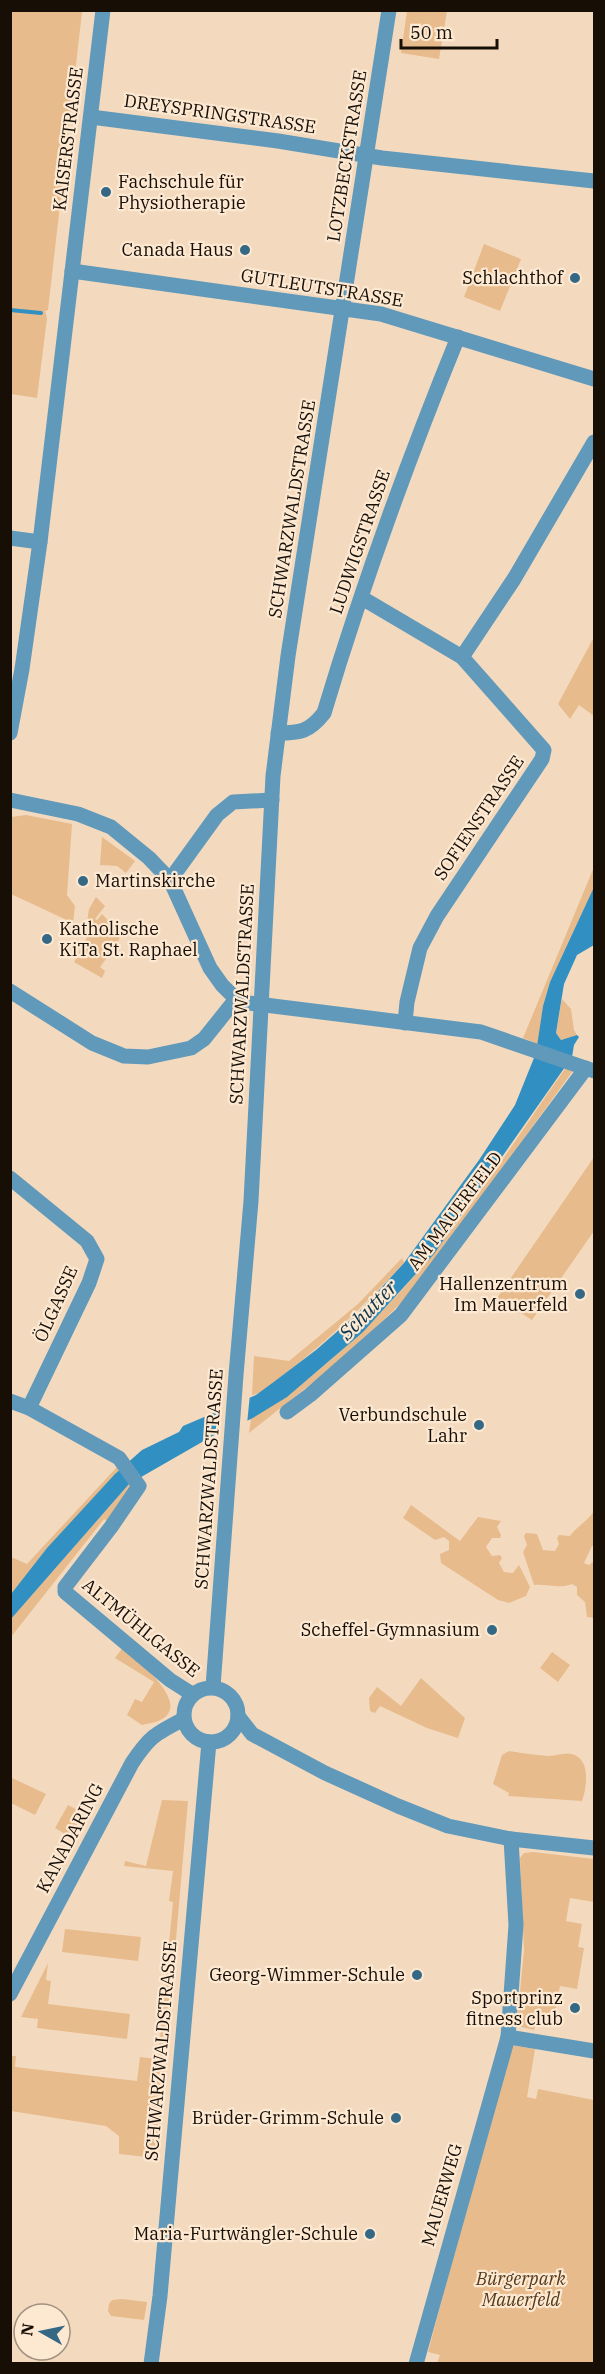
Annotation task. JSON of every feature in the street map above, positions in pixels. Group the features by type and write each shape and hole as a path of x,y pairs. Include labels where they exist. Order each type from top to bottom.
{"street":[{"name":"KAISERSTRASSE","path":"10,733 22,669 40,542 103,10"},
{"name":"LOTZBECKSTRASSE","path":"344,308 389,10"},
{"name":"DREYSPRINGSTRASSE","path":"91,117 236,135 367,155 594,181"},
{"name":"GUTLEUTSTRASSE","path":"72,272 381,314 594,379"},
{"name":"SCHWARZWALDSTRASSE","path":"213,1687 251,1201 272,800 278,733 288,656 344,308"},
{"name":"LUDWIGSTRASSE","path":"278,733 300,733 324,713 405,468 458,336"},
{"path":"462,657 514,579 594,442"},
{"path":"10,537 40,542"},
{"name":"SOFIENSTRASSE","path":"362,598 462,657 544,750 542,759 437,916 420,948 406,1002 405,1023"},
{"path":"10,800 78,814 111,827 149,858 171,880 210,968 236,999 481,1032 585,1067"},
{"path":"171,880 217,815 233,802 272,800"},
{"path":"10,991 93,1043 124,1056 148,1057 191,1048 204,1039 236,999"},
{"name":"AM MAUERFELD","path":"287,1412 310,1395 401,1315 585,1067"},
{"name":"ÖLGASSE","path":"10,1178 87,1240 97,1259 89,1282 29,1408"},
{"name":"ALTMÜHLGASSE","path":"10,1401 29,1408 119,1458 138,1484 111,1527 65,1587 64,1593 170,1680 192,1694"},
{"path":"238,1716 230,1734 224,1739 209,1742 192,1735 184,1719 187,1701 192,1694 213,1687 221,1689 234,1700 238,1716 252,1734 339,1780 398,1806 448,1826 511,1839 594,1848"},
{"name":"KANADARING","path":"10,1994 132,1763 147,1740 184,1719"},
{"path":"230,1734 252,1734"},
{"name":"SCHWARZWALDSTRASSE","path":"151,2364 160,2296 209,1742"},
{"name":"MAUERWEG","path":"416,2364 508,2037 516,1925 511,1839"},
{"path":"508,2037 594,2051"}],"green space":[{"path":"77,10 82,12 48,310 45,311 47,318 37,398 11,394 10,11"},
{"path":"407,11 447,11 439,59 401,53"},
{"path":"484,244 521,259 500,311 464,297"},
{"path":"594,637 594,716 579,705 570,719 558,704"},
{"path":"26,815 72,824 67,895 75,906 73,923 11,894 11,817"},
{"path":"102,837 135,861 126,873 117,866 100,865"},
{"path":"594,867 594,887 550,982 543,1006 538,1044 523,1038"},
{"path":"96,897 105,906 95,919 97,920 102,914 121,934 117,944 100,967 105,971 102,978 74,962 90,932 86,929 89,909"},
{"path":"562,999 571,1009 577,1035 561,1040 556,1033"},
{"path":"567,1066 574,1068 572,1072 429,1269 399,1305 345,1357 249,1433 251,1419 325,1365 371,1323 412,1278 450,1233"},
{"path":"594,1157 594,1231 532,1320 497,1298"},
{"path":"402,1258 404,1263 330,1336 268,1387 252,1395 254,1356 289,1361 358,1304"},
{"path":"117,1467 119,1471 47,1548 11,1594 11,1557 27,1564"},
{"path":"129,1484 133,1489 110,1522 104,1519 11,1637 11,1619"},
{"path":"411,1505 460,1541 478,1517 501,1521 497,1527 500,1538 492,1538 486,1547 492,1556 500,1555 502,1558 499,1563 504,1572 513,1573 519,1565 530,1587 526,1596 509,1603 498,1600 441,1563 440,1554 449,1550 449,1541 444,1537 435,1540 403,1518"},
{"path":"594,1511 594,1546 584,1563 589,1565 594,1561 594,1618 587,1617 585,1602 577,1595 577,1587 572,1584 534,1585 523,1552 527,1545 524,1536 526,1533 537,1534 543,1550 555,1551 559,1544 557,1538 559,1535 570,1536"},
{"path":"123,1647 146,1668 169,1697 171,1706 163,1719 142,1725 127,1715 135,1699 142,1702 154,1682 115,1658"},
{"path":"552,1652 570,1665 558,1682 540,1668"},
{"path":"421,1678 465,1718 458,1738 427,1728 380,1706 375,1713 370,1711 369,1698 377,1687 401,1706"},
{"path":"509,1751 548,1756 572,1754 578,1757 585,1767 586,1774 582,1801 508,1796 509,1793 493,1784 502,1755"},
{"path":"10,1777 46,1794 35,1815 11,1803"},
{"path":"162,1800 188,1801 157,2158 119,2154 119,2136 106,2126 11,2111 10,2056 16,2056 15,2067 137,2081 140,2057 158,2059 173,1902 169,1901 173,1871 124,1866 125,1861 146,1866"},
{"path":"68,1805 83,1813 70,1837 55,1828"},
{"path":"524,1853 594,1859 594,1902 570,1898 566,1921 582,1924 578,1947 584,1948 577,1989 560,1986 553,2024 536,2022 534,2030 521,2027 517,2023 524,1950 520,1858"},
{"path":"65,1929 141,1937 138,1961 62,1952"},
{"path":"48,1963 46,1980 51,1981 48,2004 130,2014 127,2039 37,2028 38,2019 21,2017"},
{"name":"Bürgerpark Mauerfeld","path":"510,2045 535,2049 527,2097 536,2099 538,2089 594,2100 594,2363 437,2363 440,2355 428,2352"},
{"path":"112,2300 147,2302 144,2320 111,2316 108,2311 109,2304"}],"water":[{"name":"Schutter","path":"594,887 594,945 577,955 564,984 556,1033 561,1040 577,1035 579,1037 574,1045 572,1057 434,1254 363,1332 287,1397 251,1419 216,1434 129,1484 11,1619 11,1594 47,1548 115,1474 142,1450 179,1432 183,1426 256,1395 316,1350 356,1315 404,1263 479,1160 515,1105 536,1053 543,1006 550,982"}],"pier":[{"path":"250,1394 247,1424 215,1438 218,1408"}],"waterway":[{"path":"10,310 41,313"}],"place":[{"name":"Fachschule für Physiotherapie","path":"106,192"},
{"name":"Canada Haus","path":"245,250"},
{"name":"Schlachthof","path":"575,278"},
{"name":"Martinskirche","path":"83,881"},
{"name":"Katholische KiTa St. Raphael","path":"47,939"},
{"name":"Hallenzentrum Im Mauerfeld","path":"580,1294"},
{"name":"Verbundschule Lahr","path":"479,1425"},
{"name":"Scheffel-Gymnasium","path":"492,1630"},
{"name":"Georg-Wimmer-Schule","path":"417,1975"},
{"name":"Sportprinz fitness club","path":"575,2008"},
{"name":"Brüder-Grimm-Schule","path":"396,2118"},
{"name":"Maria-Furtwängler-Schule","path":"370,2234"}]}
